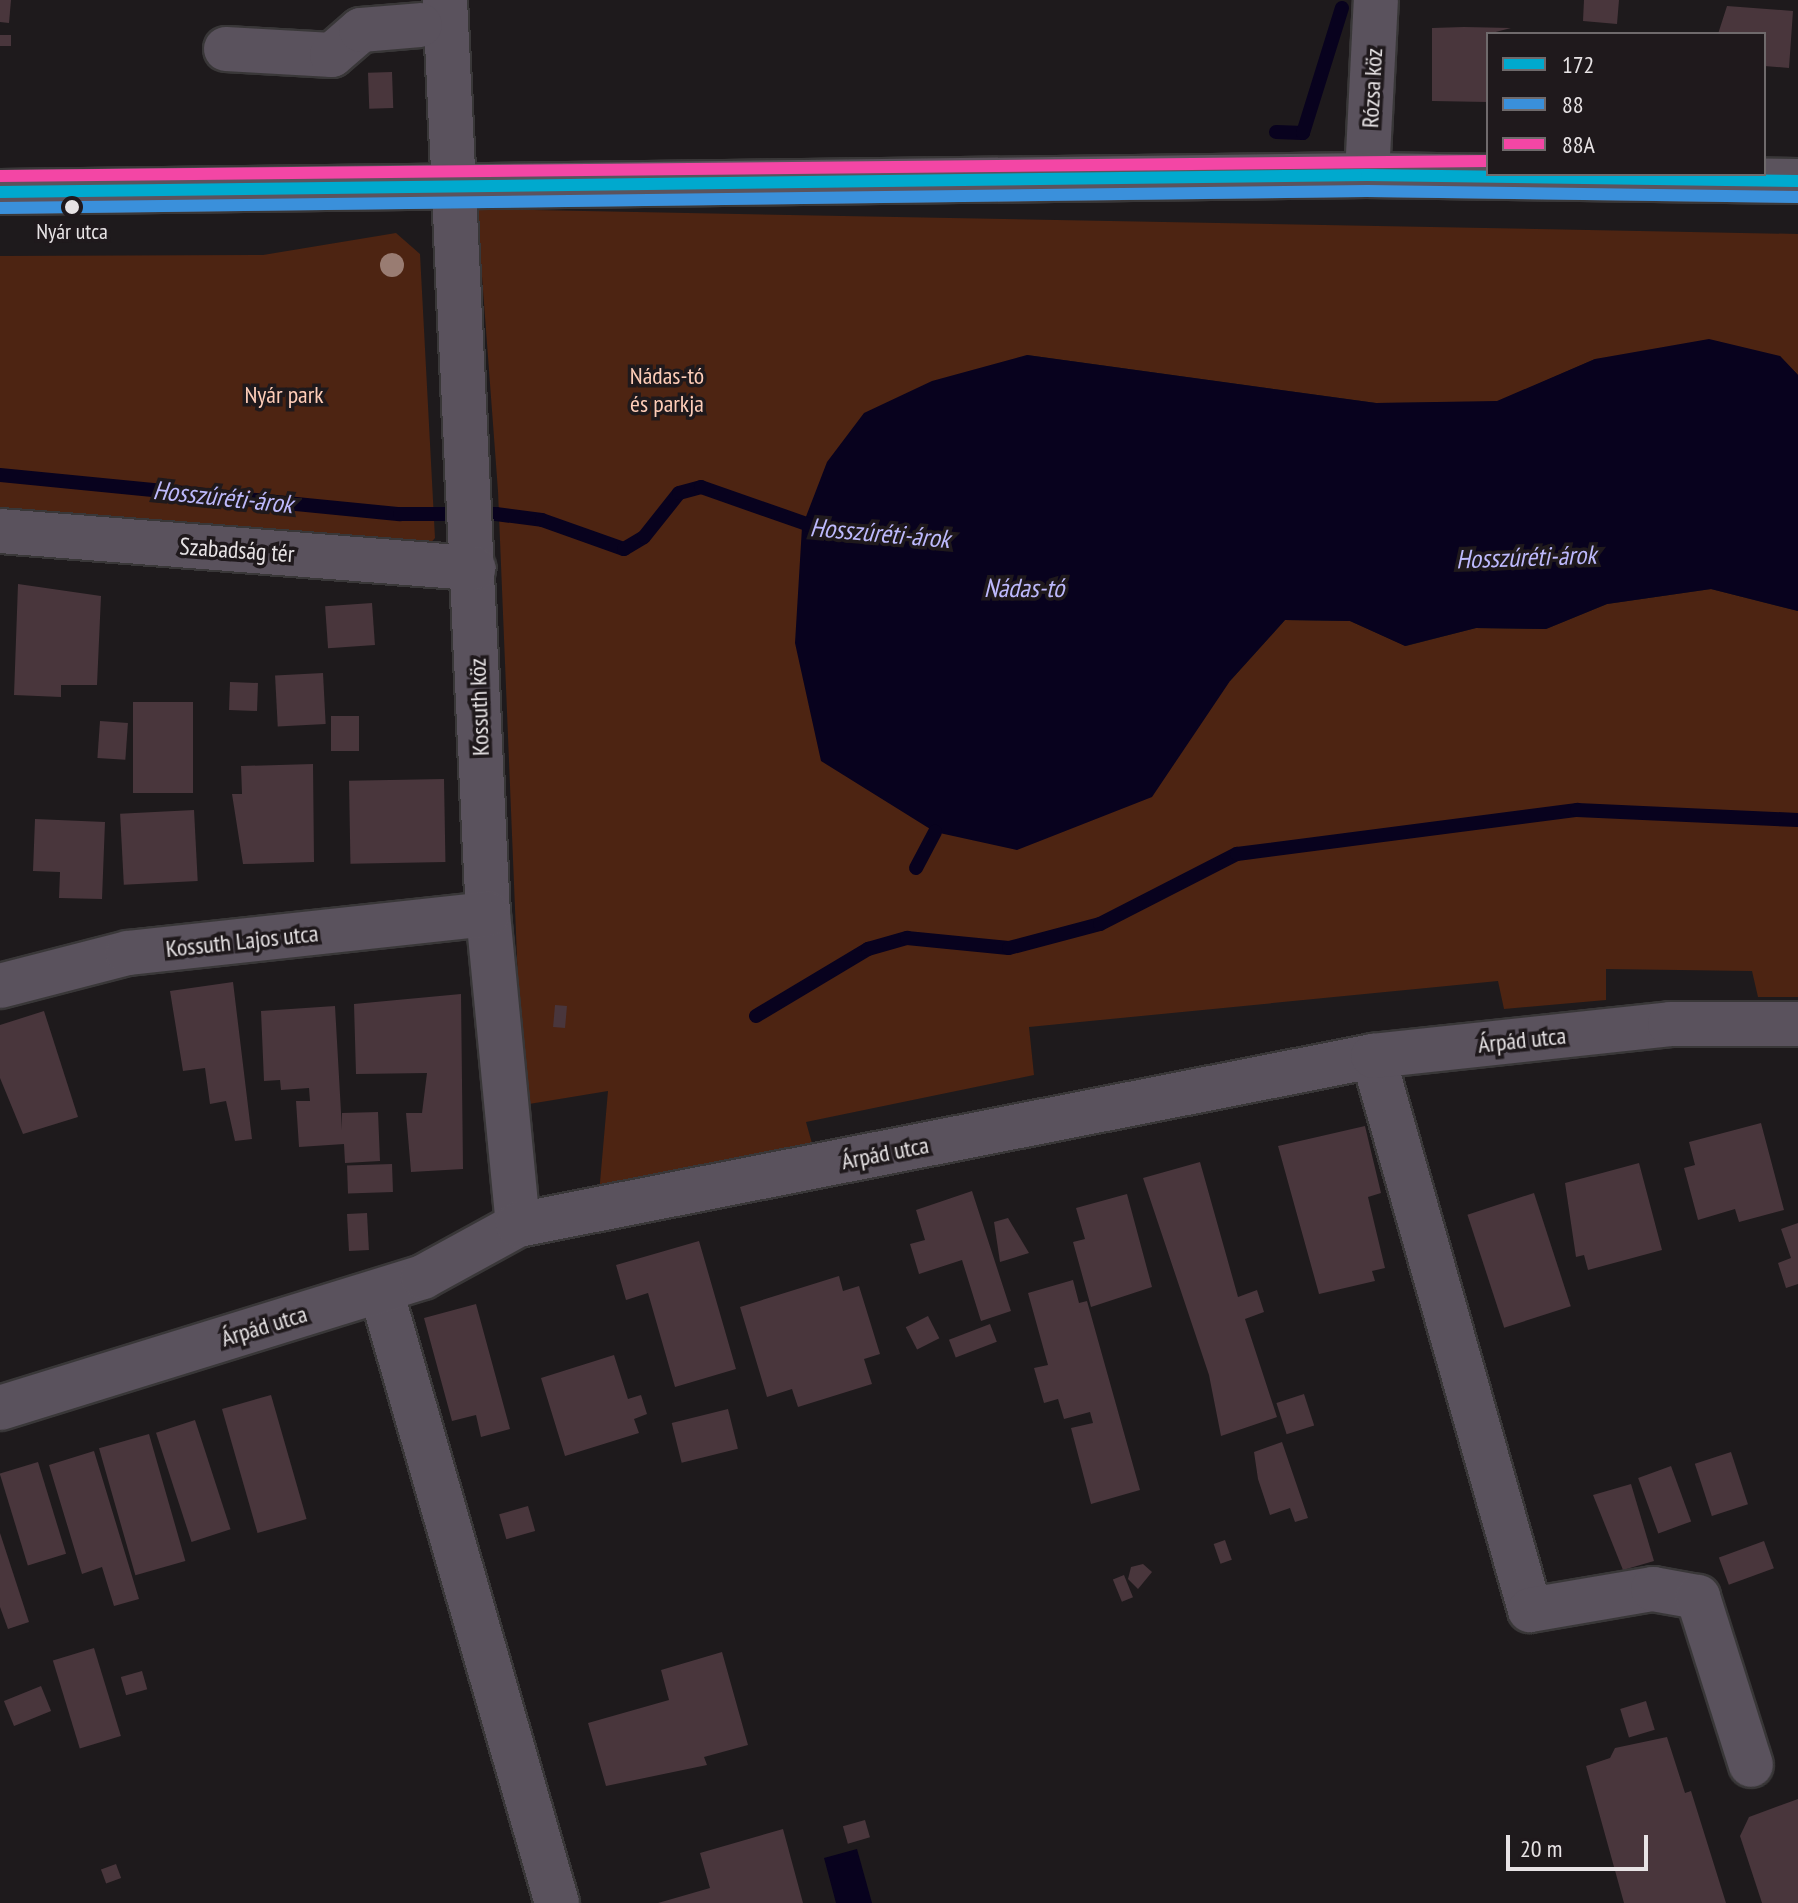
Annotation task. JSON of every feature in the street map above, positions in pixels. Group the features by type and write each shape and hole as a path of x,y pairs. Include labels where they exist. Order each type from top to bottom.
{"main road":[{"path":"0,192 455,189 1367,175 1798,181"}],"street":[{"name":"Rózsa köz","path":"1367,175 1376,0"},
{"path":"226,49 332,55 361,30 433,12"},
{"name":"Kossuth köz","path":"433,12 455,189 488,914 518,1225"},
{"name":"Szabadság tér","path":"0,531 473,559"},
{"name":"Kossuth Lajos utca","path":"0,986 128,953 488,914"},
{"name":"Árpád utca","path":"0,1408 423,1277 518,1225 1373,1056 1670,1024 1798,1024"},
{"path":"1373,1056 1530,1610 1653,1589 1698,1597 1751,1765"},
{"path":"381,1291 557,1903"}],"green space":[{"name":"Nádas-tó és parkja","path":"477,209 1798,234 1798,375 1780,356 1595,359 1497,402 1376,403 1027,355 1230,681 1285,620 1350,621 1406,646 1476,628 1546,629 1607,604 1711,589 1798,611 1798,997 1758,997 1752,971 1606,969 1606,1000 1504,1009 1498,981 1029,1027 1034,1075 806,1122 813,1147 599,1194 608,1091 523,1105 498,491"},
{"name":"Nyár park","path":"396,233 420,254 435,538 426,548 0,515 0,256 263,255"}],"water":[{"name":"Nádas-tó","path":"1709,339 1780,356 1798,375 1798,611 1711,589 1607,604 1546,629 1476,628 1405,646 1350,621 1285,620 1230,681 1152,797 1017,850 935,832 821,761 795,643 802,527 827,462 864,413 932,381 1027,355 1376,403 1497,401 1595,359"},
{"path":"857,1849 872,1903 836,1903 824,1858"}],"building":[{"path":"0,0 11,0 9,23 0,22"},
{"path":"1584,0 1619,0 1617,24 1583,21"},
{"path":"1727,6 1793,11 1789,68 1766,66 1766,32 1719,32"},
{"path":"1432,28 1511,28 1486,32 1486,102 1432,101"},
{"path":"0,35 11,35 11,46 0,46"},
{"path":"392,72 393,108 369,109 368,73"},
{"path":"18,584 101,596 97,685 61,685 61,697 14,695"},
{"path":"372,603 375,645 328,648 325,606"},
{"path":"323,673 326,724 278,726 275,676"},
{"path":"230,682 258,683 257,711 229,710"},
{"path":"133,702 193,702 193,793 133,793"},
{"path":"331,716 359,716 359,751 331,751"},
{"path":"100,721 128,723 125,760 97,758"},
{"path":"313,764 314,862 243,864 232,794 242,794 241,766"},
{"path":"444,779 445,862 350,864 349,781"},
{"path":"194,810 198,881 124,885 120,814"},
{"path":"35,819 105,822 102,899 59,898 60,872 33,871"},
{"path":"233,982 252,1139 235,1141 226,1101 210,1104 205,1068 183,1071 170,991"},
{"path":"461,994 463,1169 411,1172 406,1113 422,1113 427,1073 356,1074 354,1004"},
{"path":"555,1005 567,1006 565,1028 553,1027"},
{"path":"335,1006 342,1130 342,1113 378,1112 380,1161 345,1163 344,1144 299,1147 296,1101 310,1101 309,1088 281,1090 280,1080 264,1081 261,1011"},
{"path":"44,1011 78,1117 23,1134 0,1078 0,1025"},
{"path":"1761,1123 1784,1210 1739,1222 1735,1209 1698,1220 1684,1168 1695,1165 1689,1142"},
{"path":"1365,1126 1381,1193 1368,1197 1385,1268 1372,1271 1375,1281 1319,1294 1278,1146"},
{"path":"1200,1162 1238,1297 1257,1290 1264,1312 1245,1319 1277,1417 1221,1436 1209,1375 1143,1178"},
{"path":"1639,1163 1662,1250 1588,1270 1584,1255 1576,1257 1565,1183"},
{"path":"392,1164 393,1192 348,1194 347,1166"},
{"path":"972,1191 1011,1311 981,1321 962,1260 919,1274 910,1244 925,1240 916,1210"},
{"path":"1534,1193 1571,1306 1504,1328 1467,1215"},
{"path":"1127,1194 1152,1287 1091,1307 1073,1242 1085,1239 1076,1208"},
{"path":"367,1213 369,1250 349,1251 347,1214"},
{"path":"1008,1218 1029,1253 1000,1262 994,1222"},
{"path":"1798,1223 1798,1284 1786,1288 1778,1263 1791,1258 1781,1229"},
{"path":"699,1241 736,1369 675,1387 648,1293 626,1300 616,1265"},
{"path":"839,1276 843,1291 859,1286 880,1354 864,1359 872,1384 798,1407 792,1389 767,1397 740,1307"},
{"path":"1073,1280 1079,1303 1087,1301 1140,1490 1091,1504 1071,1428 1093,1423 1090,1412 1064,1419 1058,1399 1044,1403 1034,1368 1048,1365 1028,1293"},
{"path":"476,1304 510,1429 481,1437 476,1415 452,1421 424,1318"},
{"path":"928,1316 939,1338 917,1350 906,1327"},
{"path":"990,1324 997,1342 956,1358 949,1340"},
{"path":"614,1355 628,1399 641,1395 647,1414 634,1419 639,1433 565,1456 541,1378"},
{"path":"1304,1394 1314,1425 1287,1434 1276,1403"},
{"path":"271,1395 307,1519 258,1533 222,1409"},
{"path":"728,1409 738,1449 682,1463 672,1423"},
{"path":"195,1420 231,1529 192,1542 156,1433"},
{"path":"149,1434 185,1561 135,1575 99,1448"},
{"path":"1282,1442 1308,1518 1295,1522 1290,1508 1270,1515 1258,1479 1254,1452"},
{"path":"94,1451 139,1599 114,1606 102,1567 82,1574 49,1465"},
{"path":"1731,1452 1748,1504 1712,1516 1695,1464"},
{"path":"38,1462 66,1554 28,1566 0,1474"},
{"path":"1671,1466 1691,1521 1658,1533 1638,1478"},
{"path":"1631,1484 1654,1561 1623,1570 1593,1495"},
{"path":"528,1506 535,1531 506,1539 499,1514"},
{"path":"0,1533 29,1622 8,1629 0,1607"},
{"path":"1225,1540 1232,1560 1220,1564 1214,1544"},
{"path":"1764,1541 1774,1568 1729,1585 1719,1557"},
{"path":"1143,1564 1152,1572 1138,1589 1128,1579 1131,1567"},
{"path":"1124,1575 1133,1597 1122,1602 1113,1579"},
{"path":"94,1648 121,1736 80,1749 53,1661"},
{"path":"722,1652 748,1745 704,1757 707,1765 606,1786 588,1723 669,1700 661,1670"},
{"path":"142,1671 147,1689 126,1695 121,1677"},
{"path":"41,1686 51,1711 14,1726 4,1701"},
{"path":"1646,1701 1655,1730 1629,1738 1620,1709"},
{"path":"1667,1737 1685,1793 1691,1791 1726,1903 1624,1903 1586,1766 1610,1758 1615,1748"},
{"path":"1798,1799 1798,1903 1762,1903 1740,1836 1749,1817"},
{"path":"865,1820 870,1837 848,1844 843,1826"},
{"path":"783,1829 803,1903 658,1903 710,1888 700,1853"},
{"path":"116,1864 121,1878 106,1884 101,1869"}],"waterway":[{"path":"1276,132 1303,133 1342,8"},
{"name":"Hosszúréti-árok","path":"0,475 400,514 496,514 542,520 624,549 644,537 679,493 701,487 818,528"},
{"path":"756,1016 868,949 907,938 1009,948 1100,924 1237,854 1577,810 1798,820"},
{"path":"916,868 935,832"}],"transit line":[{"name":"88A","path":"0,176 1486,161"},
{"name":"172","path":"0,192 1367,175 1798,181"},
{"name":"88","path":"0,208 1367,191 1798,197"}],"place":[{"name":"Nyár utca","path":"72,207"}]}
